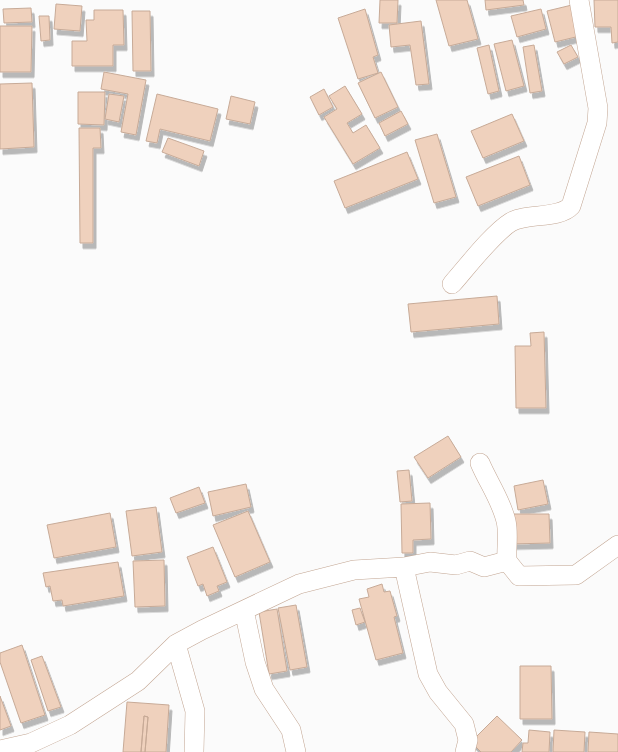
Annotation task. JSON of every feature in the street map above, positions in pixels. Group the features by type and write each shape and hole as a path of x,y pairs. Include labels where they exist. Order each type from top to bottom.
{"street":[{"path":"452,284 493,238 512,221 559,212 571,206 596,123 598,108 579,0"},
{"path":"480,462 502,507 507,524 506,561 519,576 576,575 618,545"},
{"path":"0,750 31,744 70,725 138,681 176,644 299,584 354,570 404,567 430,562 456,565 470,560 484,567 506,561"},
{"path":"404,567 428,674 438,692 464,724 468,740 465,752"},
{"path":"244,610 255,662 264,689 291,730 296,752"},
{"path":"176,644 195,711 194,752"}],"building":[{"path":"380,0 398,0 397,23 379,23"},
{"path":"436,0 467,0 478,39 449,46"},
{"path":"485,0 523,0 524,5 486,10"},
{"path":"594,0 618,0 618,42 612,43 611,27 595,27"},
{"path":"56,4 82,6 80,31 54,29"},
{"path":"576,4 584,35 555,42 547,11"},
{"path":"31,8 32,22 4,23 3,9"},
{"path":"365,9 378,55 373,57 378,73 358,79 338,18"},
{"path":"541,9 546,29 517,37 511,16"},
{"path":"94,10 123,10 124,45 113,45 113,66 72,66 72,41 87,41 86,20 94,20"},
{"path":"132,11 150,11 151,71 133,71"},
{"path":"39,16 49,16 50,40 41,41"},
{"path":"421,21 429,84 416,85 410,45 391,47 389,25"},
{"path":"0,26 32,26 31,72 0,72"},
{"path":"512,40 524,86 506,91 494,44"},
{"path":"489,45 499,91 488,94 477,48"},
{"path":"534,45 542,91 530,93 523,47"},
{"path":"571,45 578,57 564,64 557,52"},
{"path":"104,72 146,80 136,135 121,132 128,94 101,89"},
{"path":"381,72 398,107 375,118 358,83"},
{"path":"32,83 34,147 0,149 0,84"},
{"path":"345,86 362,114 347,123 353,133 366,125 380,148 353,164 324,117 337,109 329,96"},
{"path":"324,89 333,107 319,115 310,97"},
{"path":"78,92 105,92 104,125 78,124"},
{"path":"109,94 124,96 119,122 105,119"},
{"path":"157,94 218,109 210,141 160,129 157,143 146,141"},
{"path":"231,96 255,102 250,124 226,119"},
{"path":"401,111 408,124 385,136 379,123"},
{"path":"512,114 524,141 483,158 471,131"},
{"path":"79,128 100,128 101,148 93,148 93,243 80,243"},
{"path":"437,134 456,197 434,203 415,140"},
{"path":"168,138 204,151 199,166 162,152"},
{"path":"407,152 418,179 345,208 334,181"},
{"path":"519,156 530,185 478,206 466,177"},
{"path":"497,296 499,324 411,332 408,304"},
{"path":"544,332 546,408 516,408 515,346 531,346 530,333"},
{"path":"448,436 461,457 428,478 414,457"},
{"path":"409,470 412,501 400,502 397,471"},
{"path":"543,480 548,504 518,510 514,486"},
{"path":"246,484 251,507 213,516 208,492"},
{"path":"199,487 205,503 176,513 170,498"},
{"path":"430,503 431,539 413,540 413,553 402,553 401,504"},
{"path":"156,507 162,552 132,556 126,511"},
{"path":"248,511 270,562 235,577 213,525"},
{"path":"110,513 116,547 54,558 47,525"},
{"path":"510,514 549,514 550,543 511,544"},
{"path":"213,547 227,582 217,586 219,591 207,596 203,584 198,586 187,557"},
{"path":"164,560 165,606 135,607 133,561"},
{"path":"118,562 124,596 63,606 62,600 53,601 50,586 46,587 43,573"},
{"path":"382,584 384,592 390,591 397,616 394,617 403,653 376,660 359,599 369,597 367,589"},
{"path":"296,605 307,667 290,670 278,608"},
{"path":"360,608 365,622 356,625 352,610"},
{"path":"277,609 287,671 269,674 259,612"},
{"path":"22,645 45,715 21,723 0,662 0,653"},
{"path":"42,656 61,707 48,711 31,660"},
{"path":"520,666 551,666 552,719 520,719"},
{"path":"0,696 11,726 0,730"},
{"path":"127,702 169,705 166,752 145,752 148,717 144,716 141,752 123,752"},
{"path":"144,716 148,717 145,752 141,752"},
{"path":"497,716 522,740 511,752 481,752 471,742"},
{"path":"529,730 550,732 549,752 522,752 523,743 528,743"},
{"path":"554,730 585,732 584,752 553,752"},
{"path":"589,732 618,734 618,752 588,752"}]}
